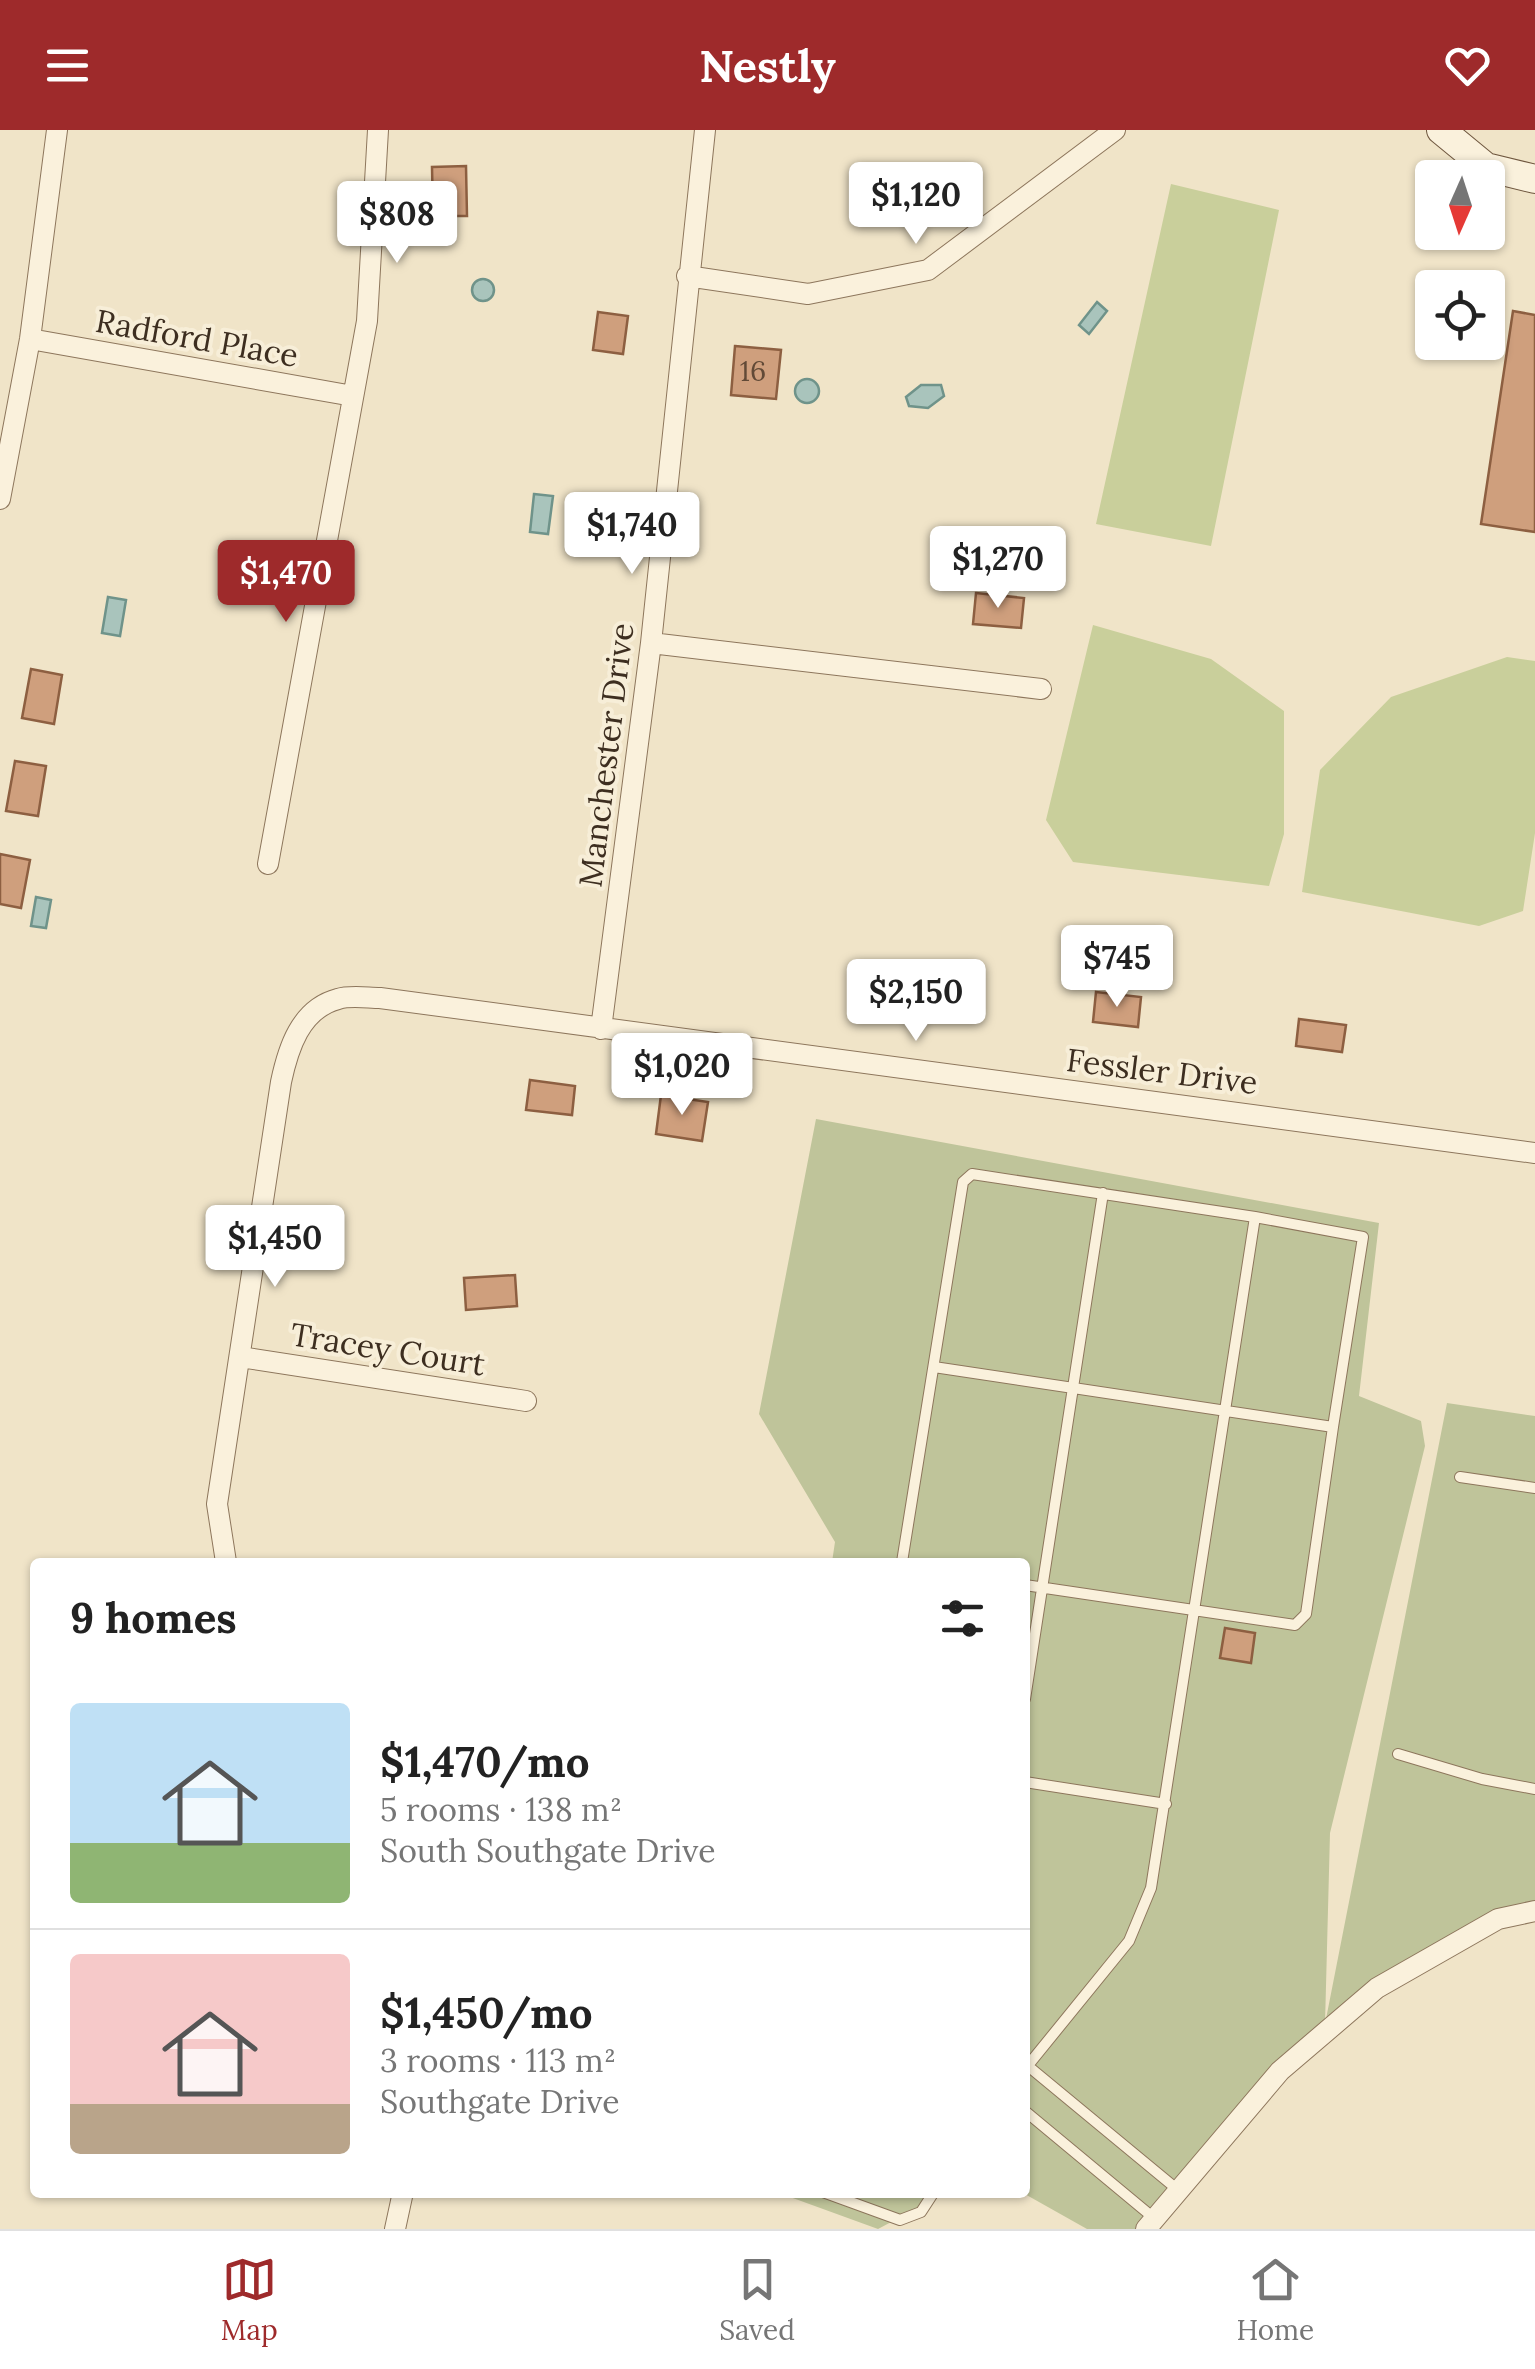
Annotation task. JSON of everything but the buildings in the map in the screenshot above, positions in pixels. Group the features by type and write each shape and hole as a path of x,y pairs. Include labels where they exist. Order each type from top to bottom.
{"street":[{"path":"0,499 30,339 56,130"},
{"path":"268,864 369,303 378,130"},
{"name":"Manchester Drive","path":"601,1029 650,643 705,130"},
{"path":"687,276 808,294 928,270 1116,130"},
{"path":"1441,130 1486,167 1535,179"},
{"name":"Radford Place","path":"30,339 353,396"},
{"path":"650,643 1041,689"},
{"name":"Fessler Drive","path":"240,1356 289,1044 310,1017 338,998 380,998 1535,1153"},
{"path":"225,1558 217,1504 240,1356"},
{"name":"Tracey Court","path":"240,1356 526,1400"},
{"path":"1150,2224 1280,2071 1377,1988 1498,1920 1535,1911"},
{"path":"395,2229 402,2198"}],"lane":[{"path":"903,1558 964,1182 972,1174 1364,1237 1303,1620 1295,1624 1195,1613 1030,1587"},
{"path":"1030,1666 1102,1193"},
{"path":"1030,2062 1130,1942 1151,1888 1255,1218"},
{"path":"934,1367 1333,1428"},
{"path":"1460,1477 1535,1488"},
{"path":"1398,1754 1482,1779 1535,1789"},
{"path":"1030,1783 1166,1804"},
{"path":"1030,2070 1179,2191"},
{"path":"1030,2115 1150,2224"},
{"path":"840,2198 900,2220 921,2212 930,2198"}],"green space":[{"path":"1171,184 1279,210 1211,546 1096,524"},
{"path":"1093,625 1211,659 1284,711 1284,834 1269,886 1073,862 1046,820"},
{"path":"1507,657 1535,661 1535,833 1523,911 1479,926 1302,892 1320,770 1391,697"},
{"path":"816,1119 1379,1223 1359,1396 1421,1421 1425,1446 1330,1833 1325,2024 1447,1403 1535,1416 1535,1911 1377,1988 1280,2071 1146,2229 1087,2229 1030,2197 1030,1558 833,1558 835,1542 759,1414"},
{"path":"793,2198 937,2198 878,2229"}],"water":[{"path":"483,279 491,282 491,298 483,301 475,298 472,290 475,282"},
{"path":"1097,302 1107,311 1089,334 1079,325"},
{"path":"807,379 816,382 816,400 807,403 798,400 795,391 798,382"},
{"path":"921,385 941,385 944,396 928,408 909,406 906,397"},
{"path":"534,494 553,496 548,534 530,532"},
{"path":"1014,551 1032,553 1029,586 1011,585"},
{"path":"108,597 126,600 120,636 102,633"},
{"path":"36,897 51,900 46,928 31,926"}]}
